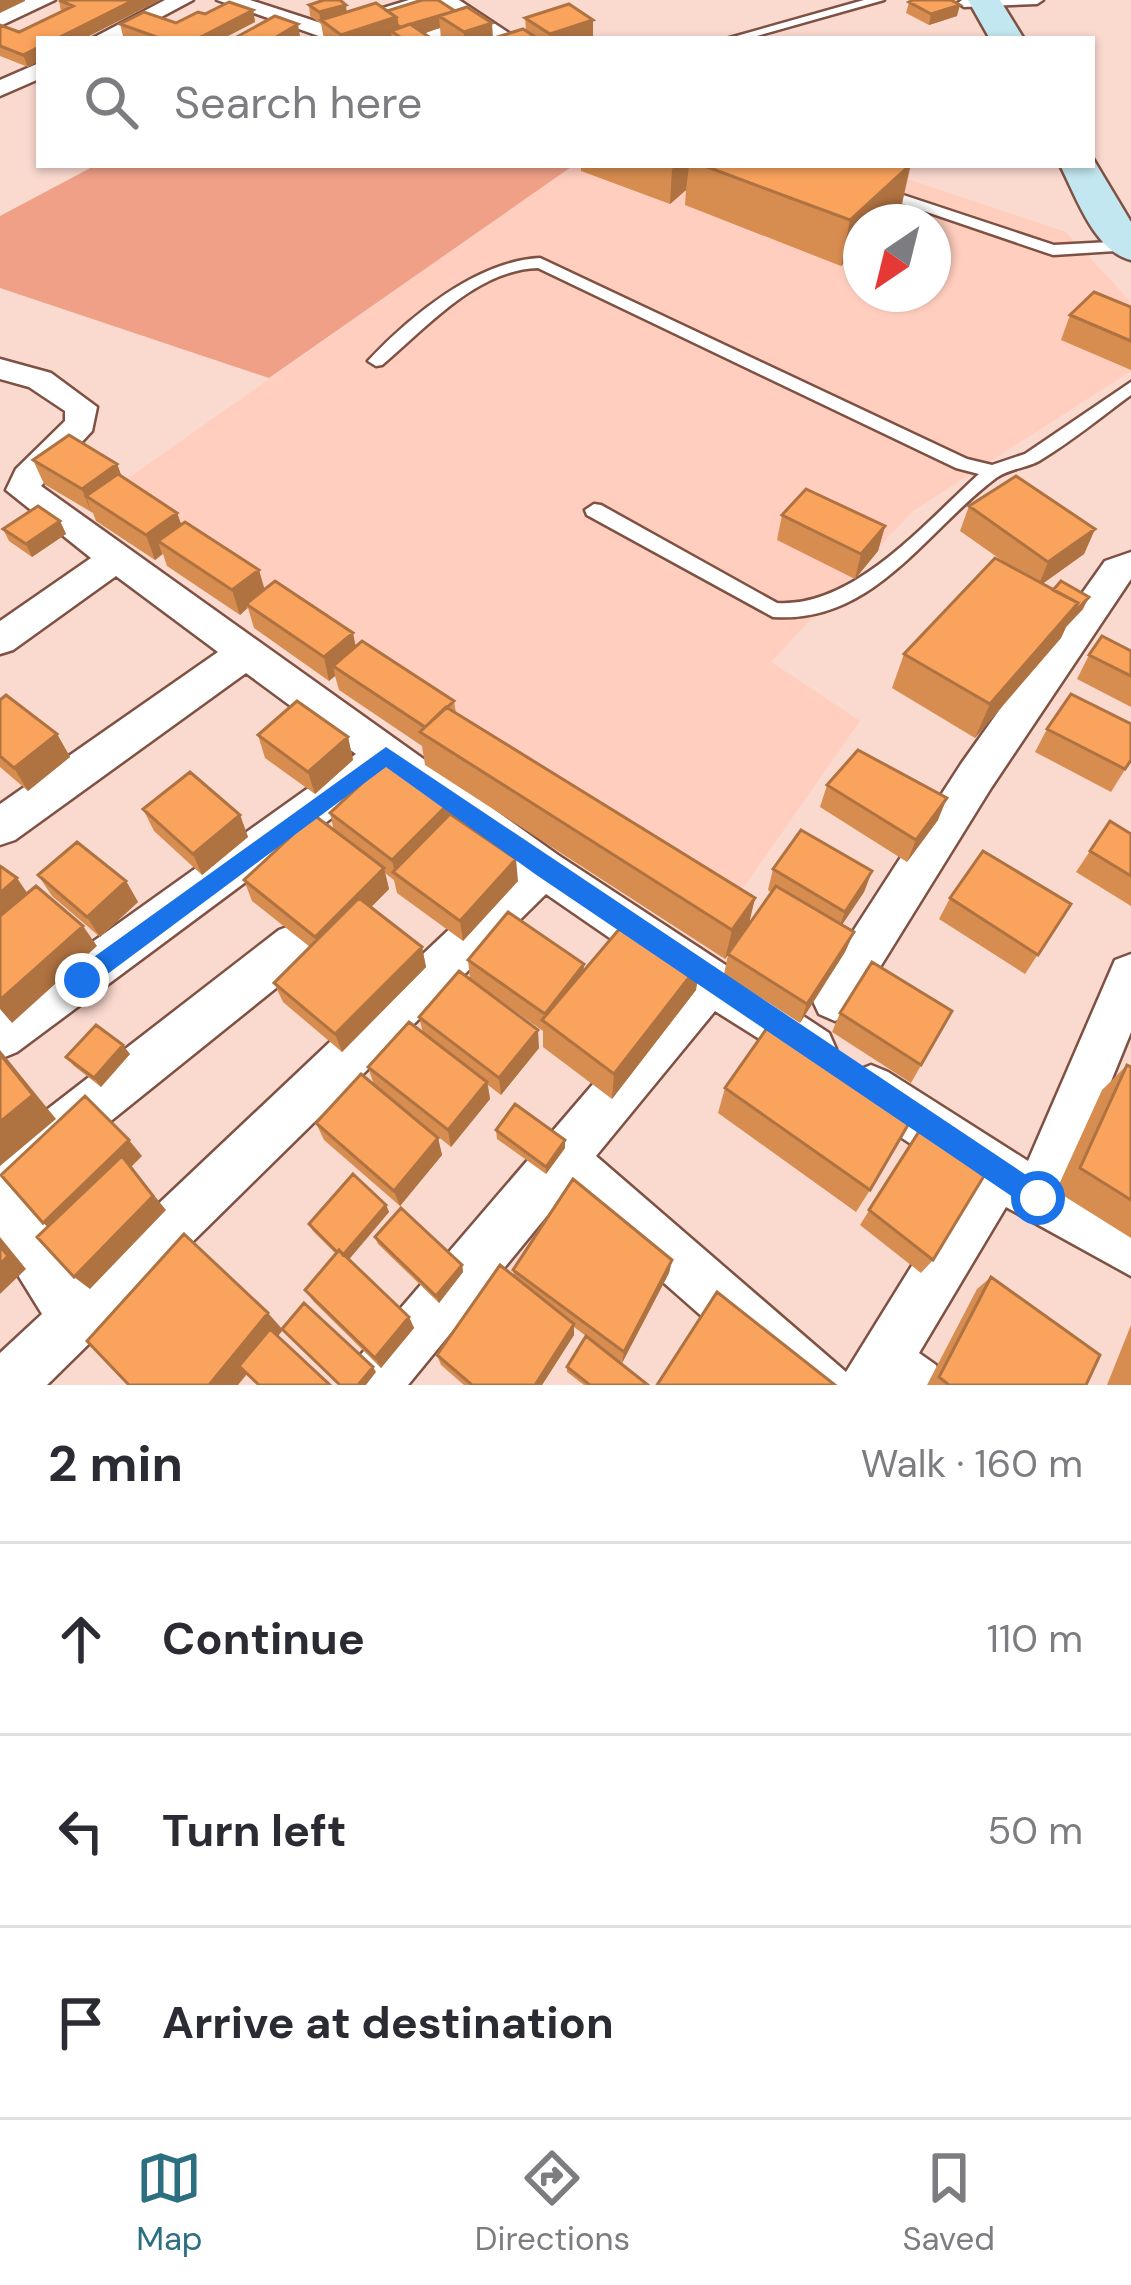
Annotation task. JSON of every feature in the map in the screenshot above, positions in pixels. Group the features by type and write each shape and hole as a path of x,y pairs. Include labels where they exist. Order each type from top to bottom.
{"main road":[{"path":"974,2 981,36"},
{"path":"974,2 1004,36"},
{"path":"1047,168 1069,200 1122,231"},
{"path":"1081,168 1122,231"}],"street":[{"path":"0,19 44,0"},
{"path":"108,36 182,0"},
{"path":"239,1 268,22 327,32 432,0"},
{"path":"444,0 502,36"},
{"path":"431,36 478,21"},
{"path":"0,89 36,71"},
{"path":"0,369 40,380 81,407 81,424 28,477 23,490 543,868 1018,1186 1131,1250"},
{"path":"0,640 116,558"},
{"path":"835,999 976,776 1118,570 1131,565"},
{"path":"0,827 247,652"},
{"path":"0,1036 386,755"},
{"path":"26,1382 76,1319 543,868"},
{"path":"0,1178 295,945"},
{"path":"889,1377 1018,1186 1131,975"},
{"path":"393,1377 711,981"},
{"path":"563,1161 823,1385"},
{"path":"0,1198 76,1319"}],"lane":[{"path":"743,36 878,0"},
{"path":"974,2 1037,0"},
{"path":"849,180 1053,250 1122,231"},
{"path":"376,361 490,272 519,260 540,263 962,464 993,471"},
{"path":"594,510 792,616 848,599 993,471 1031,458 1131,387"}],"shaded area":[{"path":"90,168 570,168 269,378 0,288 0,216"},
{"path":"570,168 874,168 1066,232 1131,302 1131,371 913,511 771,662 860,721 715,928 97,500"}],"building":[{"path":"59,0 134,0 62,36 36,36 36,48 23,55 0,46 0,25 19,32 73,6"},
{"path":"324,0 346,5 319,12 309,5"},
{"path":"438,0 455,11 401,27 387,11"},
{"path":"951,0 960,5 931,14 909,2"},
{"path":"229,2 253,10 203,36 154,36 120,24 144,12 176,23 198,12 205,14"},
{"path":"376,3 396,17 341,35 321,20"},
{"path":"569,4 593,20 550,34 525,18"},
{"path":"467,7 492,23 464,32 439,16"},
{"path":"275,16 298,24 278,36 238,36"},
{"path":"410,24 428,36 398,36 391,31"},
{"path":"523,29 534,36 501,36"},
{"path":"710,168 907,168 867,204 843,204 843,217"},
{"path":"1094,292 1131,307 1131,341 1070,315"},
{"path":"69,435 117,464 82,489 33,460"},
{"path":"118,474 177,513 146,535 86,496"},
{"path":"1016,476 1095,529 1048,562 969,506"},
{"path":"806,489 885,526 861,554 782,515"},
{"path":"38,506 60,521 26,544 3,529"},
{"path":"185,522 259,570 232,590 158,541"},
{"path":"995,558 1078,603 990,704 904,654"},
{"path":"275,581 353,633 324,657 246,604"},
{"path":"1061,581 1089,597 1072,615 1078,603 1053,590"},
{"path":"1102,636 1131,651 1131,676 1089,655"},
{"path":"362,641 454,701 425,727 333,666"},
{"path":"1071,694 1131,724 1131,760 1125,769 1047,729"},
{"path":"6,695 57,734 14,768 0,756 0,700"},
{"path":"297,701 348,737 308,772 258,735"},
{"path":"446,707 755,898 732,930 420,732"},
{"path":"858,750 947,798 916,840 827,785"},
{"path":"388,759 450,802 392,860 330,813"},
{"path":"190,772 240,815 193,854 143,809"},
{"path":"450,814 516,859 460,921 393,872"},
{"path":"314,815 384,868 315,937 244,880"},
{"path":"1110,821 1131,834 1131,876 1090,851"},
{"path":"801,830 872,871 845,912 773,869"},
{"path":"77,842 126,881 87,917 38,875"},
{"path":"983,851 1071,904 1038,955 950,898"},
{"path":"0,866 17,878 0,893"},
{"path":"36,886 83,926 0,1000 0,916"},
{"path":"776,886 854,932 807,1004 728,954"},
{"path":"359,898 422,947 335,1034 274,983"},
{"path":"508,912 584,964 545,1014 468,960"},
{"path":"632,914 701,962 614,1074 542,1020"},
{"path":"872,962 952,1011 921,1065 840,1013"},
{"path":"459,971 538,1030 499,1078 419,1017"},
{"path":"774,1018 915,1113 870,1190 725,1088"},
{"path":"409,1022 487,1082 448,1130 368,1067"},
{"path":"96,1025 123,1045 94,1078 66,1057"},
{"path":"0,1054 33,1095 0,1122"},
{"path":"1127,1065 1131,1067 1131,1200 1080,1168"},
{"path":"361,1074 438,1138 394,1191 316,1123"},
{"path":"85,1096 129,1140 43,1223 1,1175"},
{"path":"515,1104 565,1140 546,1167 496,1130"},
{"path":"920,1130 984,1176 933,1260 869,1210"},
{"path":"122,1156 153,1196 74,1277 37,1237"},
{"path":"353,1174 386,1205 343,1255 309,1224"},
{"path":"573,1179 672,1260 624,1352 513,1270"},
{"path":"401,1208 462,1265 436,1296 375,1237"},
{"path":"184,1234 268,1313 209,1385 129,1385 87,1341"},
{"path":"339,1250 409,1317 375,1358 305,1290"},
{"path":"500,1265 574,1324 535,1385 472,1385 437,1355"},
{"path":"991,1277 1100,1355 1086,1385 949,1385 939,1377"},
{"path":"717,1292 835,1385 657,1385"},
{"path":"304,1303 373,1367 358,1385 340,1385 282,1329"},
{"path":"270,1329 330,1385 259,1385 239,1366"},
{"path":"586,1336 648,1385 590,1385 567,1367"}],"route":[{"path":"82,980 386,755 543,868 1038,1198"}]}
